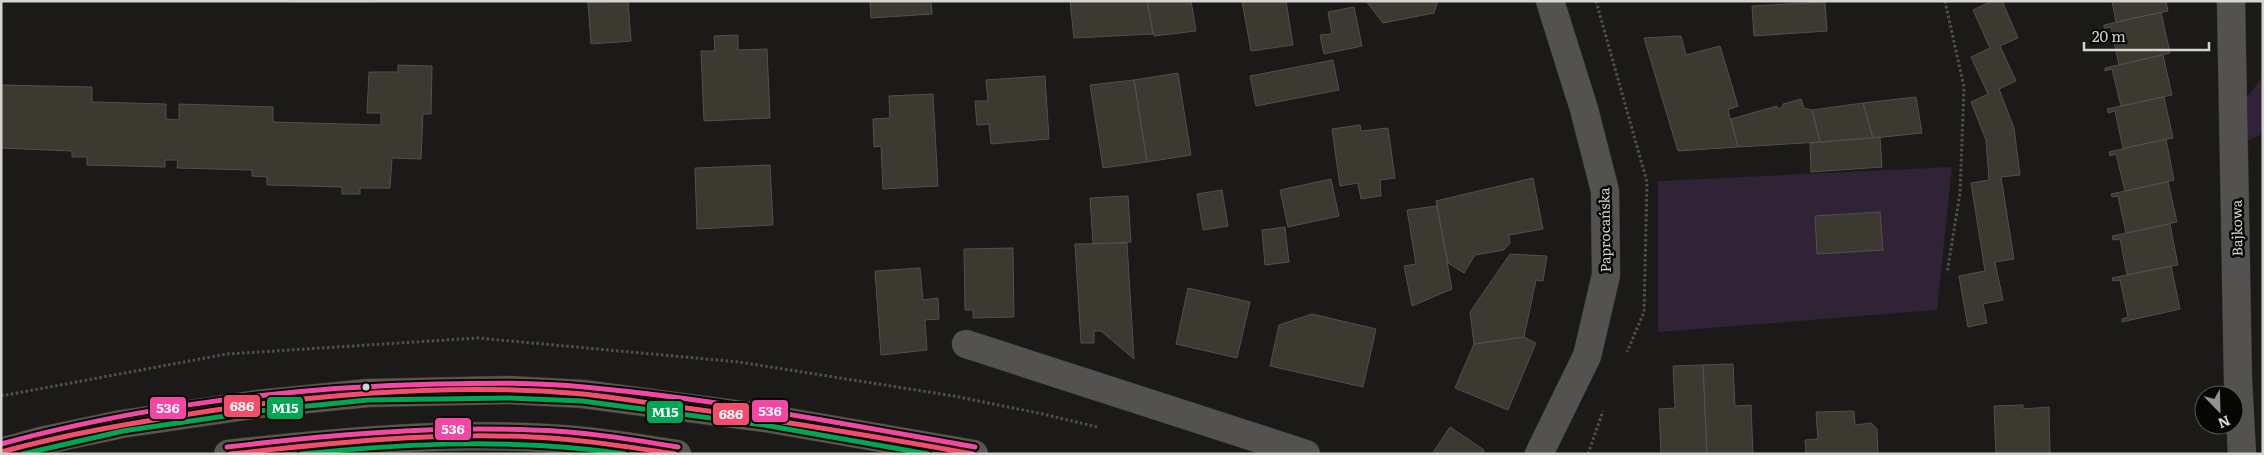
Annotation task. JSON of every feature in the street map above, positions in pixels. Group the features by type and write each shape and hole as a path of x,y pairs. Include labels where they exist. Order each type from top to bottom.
{"main road":[{"path":"1,452 41,441 122,424 258,404 368,393 508,390 583,394 765,418 974,454"},
{"path":"228,454 324,443 462,437 575,440 676,454"}],"street":[{"name":"Paprocańska","path":"1539,454 1588,356 1606,275 1606,192 1584,109 1550,1"},
{"name":"Bajkowa","path":"2231,1 2238,380 2242,454"},
{"path":"966,344 1306,454"}],"path":[{"path":"1946,1 1964,87 1960,193 1948,273"}],"shaded area":[{"path":"2263,76 2263,134 2244,142 2237,111"},
{"path":"1952,167 1937,310 1658,332 1658,181"}],"building":[{"path":"374,1 374,2 293,2"},
{"path":"628,1 631,41 591,44 588,2"},
{"path":"870,1 931,1 932,14 871,18"},
{"path":"1070,1 1147,1 1153,34 1074,38"},
{"path":"1147,1 1191,1 1196,31 1154,36"},
{"path":"1242,1 1286,1 1293,45 1251,51"},
{"path":"1366,1 1438,1 1434,13 1383,23"},
{"path":"1992,1 2002,1 2018,38 2000,46 2016,81 1999,89 2014,128 2020,175 2001,177 2014,259 1995,262 2003,300 1983,304 1987,323 1968,327 1959,276 1985,271 1971,183 1989,180 1986,140 1971,102 1988,94 1971,57 1990,48 1973,10"},
{"path":"2112,1 2166,1 2168,11 2116,22"},
{"path":"1825,2 1827,31 1754,36 1752,6"},
{"path":"1354,7 1362,46 1324,54 1320,35 1332,34 1328,12"},
{"path":"2161,12 2170,53 2119,65 2111,27 2104,28 2104,25"},
{"path":"738,35 738,50 767,49 770,118 704,121 701,51 715,51 714,36"},
{"path":"1681,36 1686,55 1720,46 1738,106 1728,110 1738,147 1678,151 1644,38"},
{"path":"2163,55 2172,95 2121,106 2112,69 2105,71 2105,68"},
{"path":"1333,60 1339,90 1256,106 1250,76"},
{"path":"398,65 432,66 431,114 423,114 421,159 392,158 390,188 360,188 360,194 342,194 342,187 267,185 267,177 252,176 252,170 177,168 178,160 165,160 165,167 87,165 87,157 72,157 72,151 1,148 1,85 92,87 92,102 166,104 166,119 179,120 179,104 273,107 273,122 381,125 381,113 367,113 369,72 398,72"},
{"path":"1178,73 1191,155 1147,162 1134,80"},
{"path":"1045,76 1049,139 991,144 989,124 977,125 975,101 988,101 986,80"},
{"path":"1134,80 1147,162 1103,168 1090,85"},
{"path":"933,94 938,186 883,189 881,146 874,147 873,119 890,118 889,96"},
{"path":"1916,97 1922,133 1873,138 1863,103"},
{"path":"2164,97 2173,138 2123,148 2115,111 2108,113 2107,109"},
{"path":"1801,99 1804,108 1812,110 1820,142 1738,147 1731,119 1777,106 1778,109 1783,107 1783,104"},
{"path":"1863,103 1873,138 1820,142 1812,110"},
{"path":"1360,125 1361,131 1388,128 1395,178 1380,180 1381,196 1361,199 1358,183 1340,186 1332,129"},
{"path":"1880,137 1882,167 1811,172 1810,143"},
{"path":"2166,139 2174,180 2125,191 2116,154 2110,156 2109,152"},
{"path":"770,165 773,225 697,229 695,168"},
{"path":"1533,178 1543,229 1509,235 1510,243 1504,250 1475,255 1464,273 1448,263 1436,201"},
{"path":"1331,179 1339,216 1288,227 1280,190"},
{"path":"2168,182 2177,222 2126,233 2118,196 2112,197 2111,194"},
{"path":"1222,190 1228,226 1203,230 1197,194"},
{"path":"1128,196 1131,242 1093,244 1090,198"},
{"path":"1437,206 1452,289 1412,306 1404,266 1416,264 1407,210"},
{"path":"1880,212 1883,250 1817,254 1815,216"},
{"path":"2170,224 2178,265 2127,275 2120,239 2113,240 2112,236"},
{"path":"1285,227 1289,262 1265,265 1262,230"},
{"path":"1127,243 1134,359 1101,331 1094,331 1094,343 1081,343 1075,244"},
{"path":"1013,248 1014,317 973,318 973,310 965,310 964,249"},
{"path":"1510,254 1547,256 1543,281 1536,280 1524,337 1474,344 1470,312"},
{"path":"2171,266 2180,309 2122,322 2122,319 2128,317 2120,280 2113,281 2112,278"},
{"path":"920,268 923,300 938,298 939,319 925,320 927,350 881,355 875,271"},
{"path":"1188,288 1250,302 1237,358 1176,344"},
{"path":"1312,314 1376,329 1363,387 1270,366 1279,325"},
{"path":"1524,337 1536,343 1508,410 1455,388 1474,344"},
{"path":"1733,364 1735,406 1751,405 1753,454 1707,454 1703,365"},
{"path":"1703,365 1707,454 1661,454 1659,409 1675,408 1673,366"},
{"path":"2023,405 2023,409 2049,407 2050,454 1996,454 1994,406"},
{"path":"1854,411 1855,425 1871,423 1877,429 1878,454 1806,454 1805,440 1818,439 1816,412"},
{"path":"1450,427 1484,450 1482,454 1432,454"}],"transit line":[{"name":"536","path":"1,444 107,419 162,409 272,394 382,386 492,383 566,385 682,398 975,447"},
{"name":"686","path":"1,452 105,428 301,399 395,392 490,389 583,394 784,422 973,454"},
{"name":"M15","path":"23,454 123,431 259,411 368,400 509,398 582,401 764,425 928,454"},
{"name":"536","path":"227,447 379,432 455,429 549,431 623,438 678,447"},
{"name":"686","path":"230,454 381,439 457,436 532,437 604,444 675,454"},
{"name":"M15","path":"301,454 382,447 463,444 544,446 625,454"}]}
